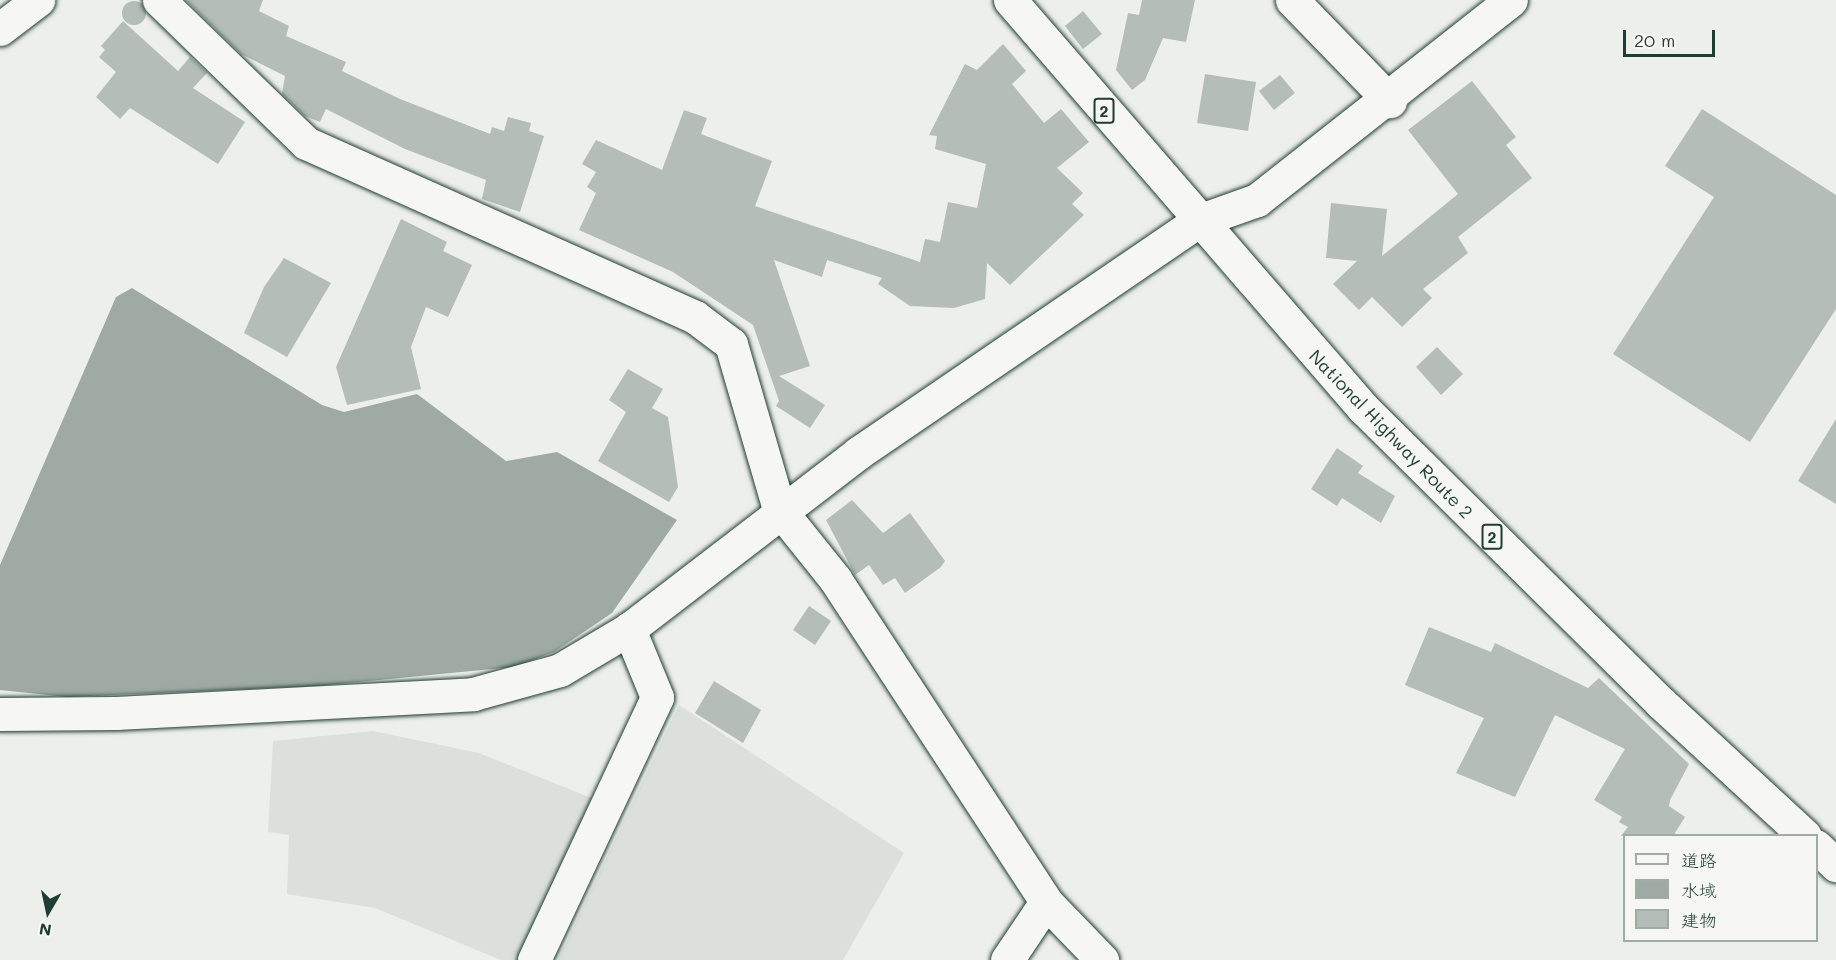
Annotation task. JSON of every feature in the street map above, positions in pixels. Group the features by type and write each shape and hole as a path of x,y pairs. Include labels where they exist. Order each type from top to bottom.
{"main road":[{"path":"0,29 38,0"},
{"path":"159,0 306,143 695,317 731,344 779,509 834,579 1046,902 1102,960"},
{"name":"National Highway Route 2","path":"1010,0 1295,336 1404,451 1803,834"},
{"path":"1292,0 1390,101"},
{"path":"0,714 116,713 473,694 560,670 629,629 779,509 1198,221 1257,200 1390,101 1511,0"},
{"path":"534,960 657,697 629,629"},
{"path":"1818,848 1836,864"},
{"path":"1007,960 1046,902"}],"shaded area":[{"path":"679,705 904,853 843,960 558,960"},
{"path":"373,731 479,753 599,801 521,960 501,960 375,908 287,894 289,835 268,832 273,741"}],"water":[{"path":"132,288 322,405 344,412 417,394 506,461 557,452 677,520 612,613 554,652 513,667 317,686 67,697 0,690 0,565 116,297"}],"building":[{"path":"186,0 263,0 259,11 289,26 286,36 346,62 342,71 400,99 490,134 492,127 504,131 508,117 531,123 529,131 544,136 520,212 482,199 486,180 405,149 326,109 320,122 305,116 282,94 285,76 241,54"},
{"path":"1142,0 1195,0 1186,42 1163,38 1145,80 1132,90 1116,70 1128,13 1139,15"},
{"path":"134,1 143,4 146,13 143,22 134,25 125,22 122,13 125,4"},
{"path":"1083,11 1102,34 1083,49 1065,26"},
{"path":"123,21 178,71 190,57 207,73 193,88 245,122 218,164 130,108 120,119 96,97 116,72 99,57 105,50 101,46"},
{"path":"1003,44 1026,71 1012,84 1044,123 1061,109 1089,142 1057,168 1083,193 1072,204 1084,215 1010,285 987,263 985,299 954,308 910,306 878,284 882,278 827,260 822,277 774,260 810,366 779,376 825,405 810,428 776,406 779,401 753,325 673,272 579,230 596,193 587,187 596,172 582,164 596,140 662,170 684,110 707,118 701,134 772,161 755,206 920,262 925,239 940,242 948,202 977,208 986,164 935,149 937,136 929,135 965,64 977,70"},
{"path":"1205,74 1256,82 1248,131 1197,123"},
{"path":"1280,75 1295,93 1274,110 1259,91"},
{"path":"1472,81 1516,137 1506,145 1532,178 1458,237 1468,253 1423,289 1432,298 1402,327 1372,297 1359,310 1333,284 1357,261 1326,258 1331,203 1387,209 1382,256 1458,194 1408,130"},
{"path":"1702,109 1836,195 1836,309 1750,442 1613,354 1714,197 1665,166"},
{"path":"401,219 447,242 443,251 472,265 448,317 426,307 411,347 421,389 347,405 336,367"},
{"path":"284,258 331,283 287,357 244,333 264,287"},
{"path":"1437,347 1463,374 1441,395 1416,367"},
{"path":"628,369 663,389 652,408 668,417 678,487 669,502 598,461 626,412 609,400"},
{"path":"1836,419 1836,504 1798,481"},
{"path":"1337,448 1363,466 1358,473 1395,496 1381,523 1342,498 1337,506 1311,489"},
{"path":"852,500 883,533 910,513 945,561 941,567 905,593 895,578 883,585 869,565 855,575 826,520"},
{"path":"809,606 831,621 815,645 793,630"},
{"path":"1429,627 1491,652 1495,643 1588,688 1599,678 1689,764 1669,806 1685,817 1674,834 1623,834 1621,836 1628,827 1619,822 1622,817 1594,800 1625,749 1555,715 1515,797 1456,773 1484,718 1405,685"},
{"path":"714,681 761,710 743,743 695,713"}]}
